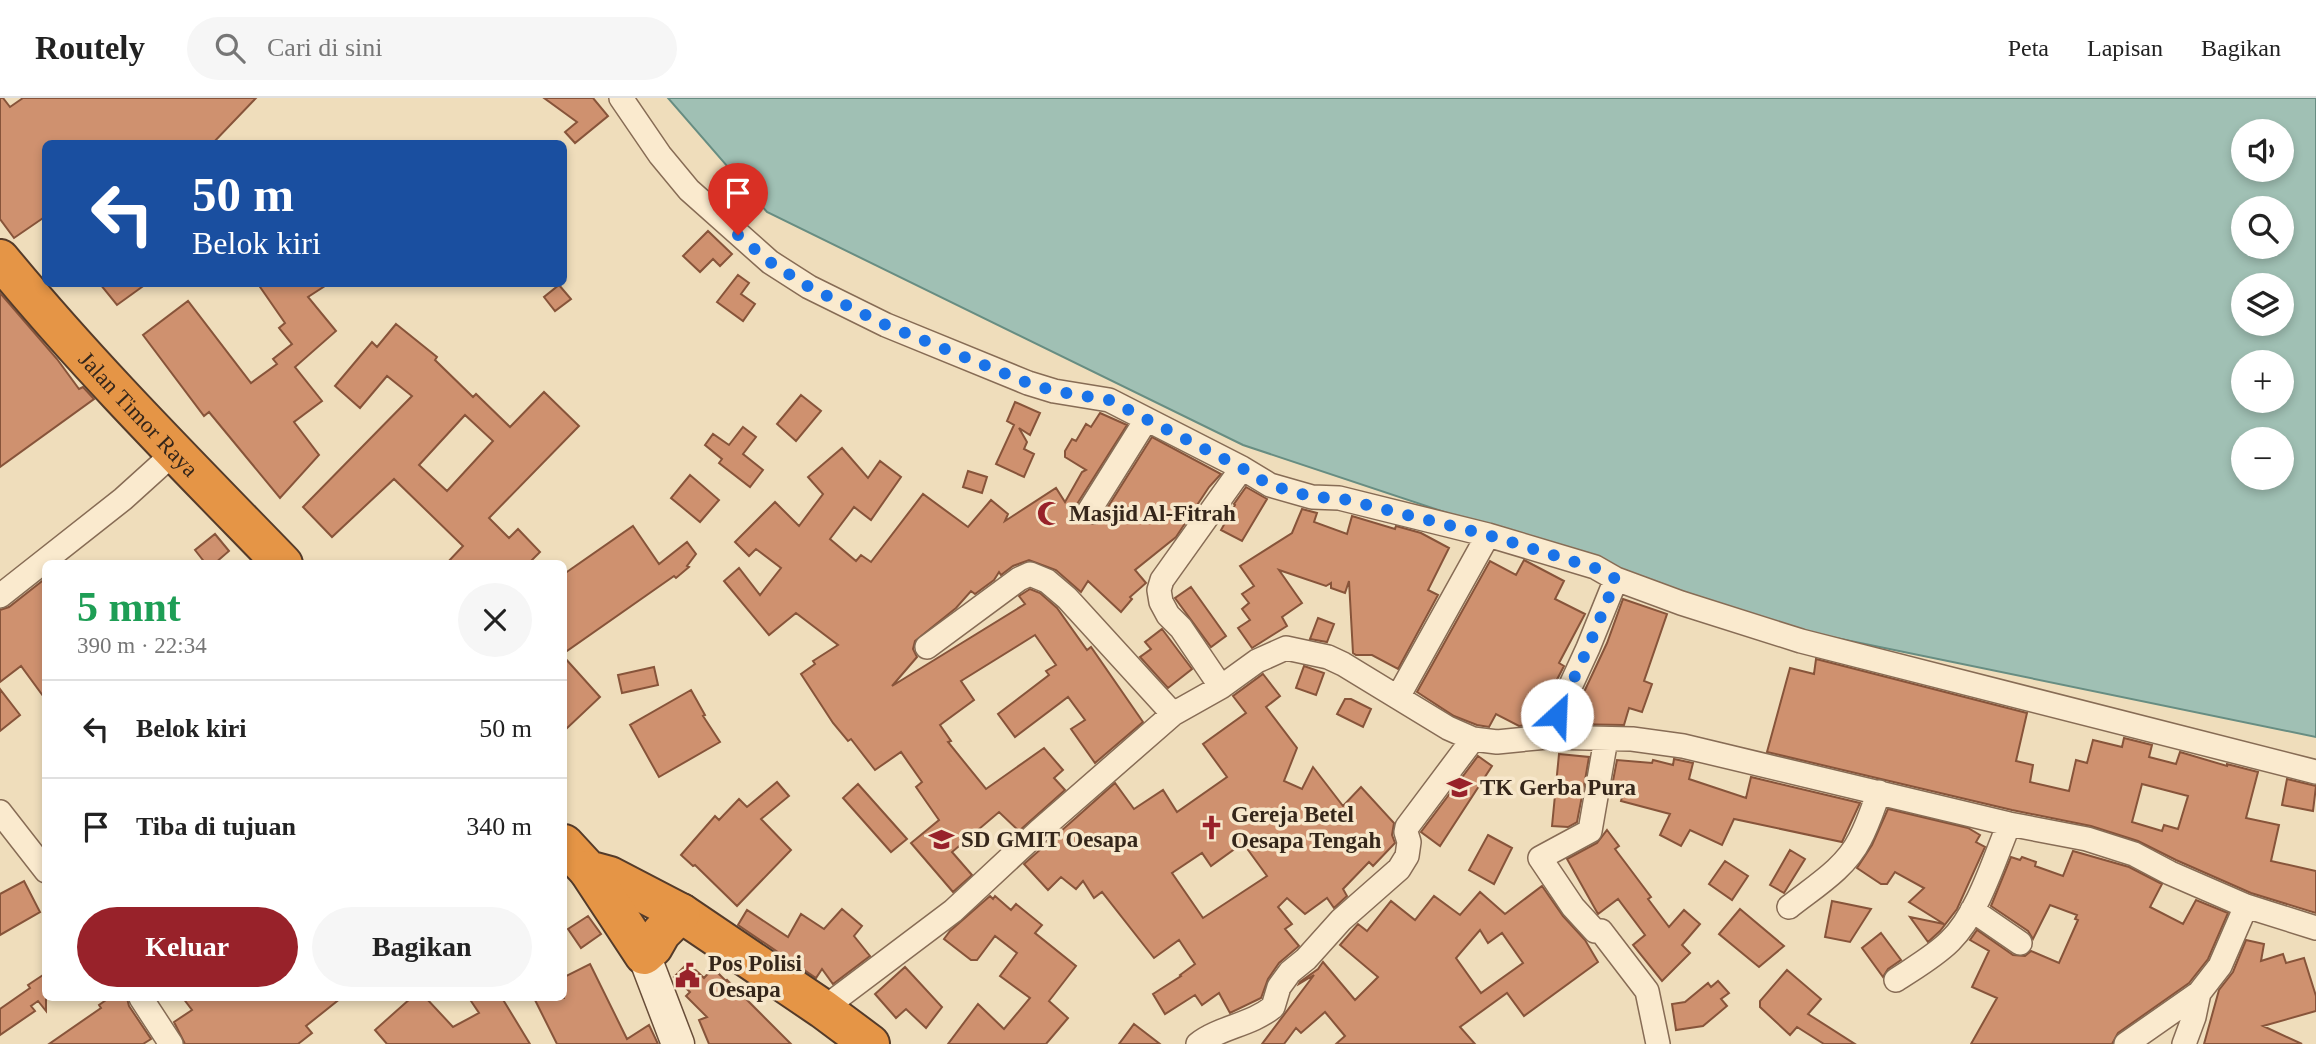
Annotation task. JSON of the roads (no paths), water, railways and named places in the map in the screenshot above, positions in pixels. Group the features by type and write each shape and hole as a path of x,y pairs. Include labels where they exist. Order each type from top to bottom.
{"highway":[{"name":"Jalan Timor Raya","path":"0,259 43,311 279,560"},
{"path":"576,857 644,955 681,913"},
{"path":"576,857 681,913 870,1044"}],"main road":[{"path":"644,955 672,1041"}],"street":[{"path":"621,98 660,155 689,190 770,262 809,287 886,325 993,370 1054,391 1109,400 1270,485 1312,497 1339,498 1488,535 1595,568 1616,579 1801,641 2316,772"},
{"path":"1089,511 1146,420"},
{"path":"46,560 123,499 175,452"},
{"path":"1221,687 1181,628 1168,615 1161,602 1159,590 1162,580 1242,468"},
{"path":"1398,697 1488,535"},
{"path":"0,596 42,563"},
{"path":"927,647 1019,579 1030,574 1047,581 1067,598 1172,714"},
{"path":"1547,737 1616,579"},
{"path":"823,1009 953,911 1172,714 1221,687 1257,661 1286,648 1328,657 1448,728 1473,739 1497,742 1547,737 1632,739 1683,746 2009,824 2087,839 2134,854 2246,906 2316,928"},
{"path":"1198,1044 1205,1038 1255,1018 1273,1007 1279,987 1290,972 1341,920 1399,869 1408,856 1408,827 1473,739"},
{"path":"1606,739 1590,831 1540,858 1573,907 1595,931 1601,931 1647,990 1658,1044"},
{"path":"1789,907 1836,871 1851,853 1860,839 1879,792"},
{"path":"0,813 42,866"},
{"path":"1896,980 1950,942 1972,910 2009,824"},
{"path":"2126,1044 2199,993 2220,966 2246,906"},
{"path":"1972,910 2020,943"},
{"path":"2184,1044 2199,993"},
{"path":"143,1001 165,1043"}],"place":[{"name":"Masjid Al-Fitrah","path":"1049,513"},
{"name":"TK Gerba Pura","path":"1460,787"},
{"name":"Gereja Betel Oesapa Tengah","path":"1211,827"},
{"name":"SD GMIT Oesapa","path":"941,839"},
{"name":"Pos Polisi Oesapa","path":"688,976"}]}
